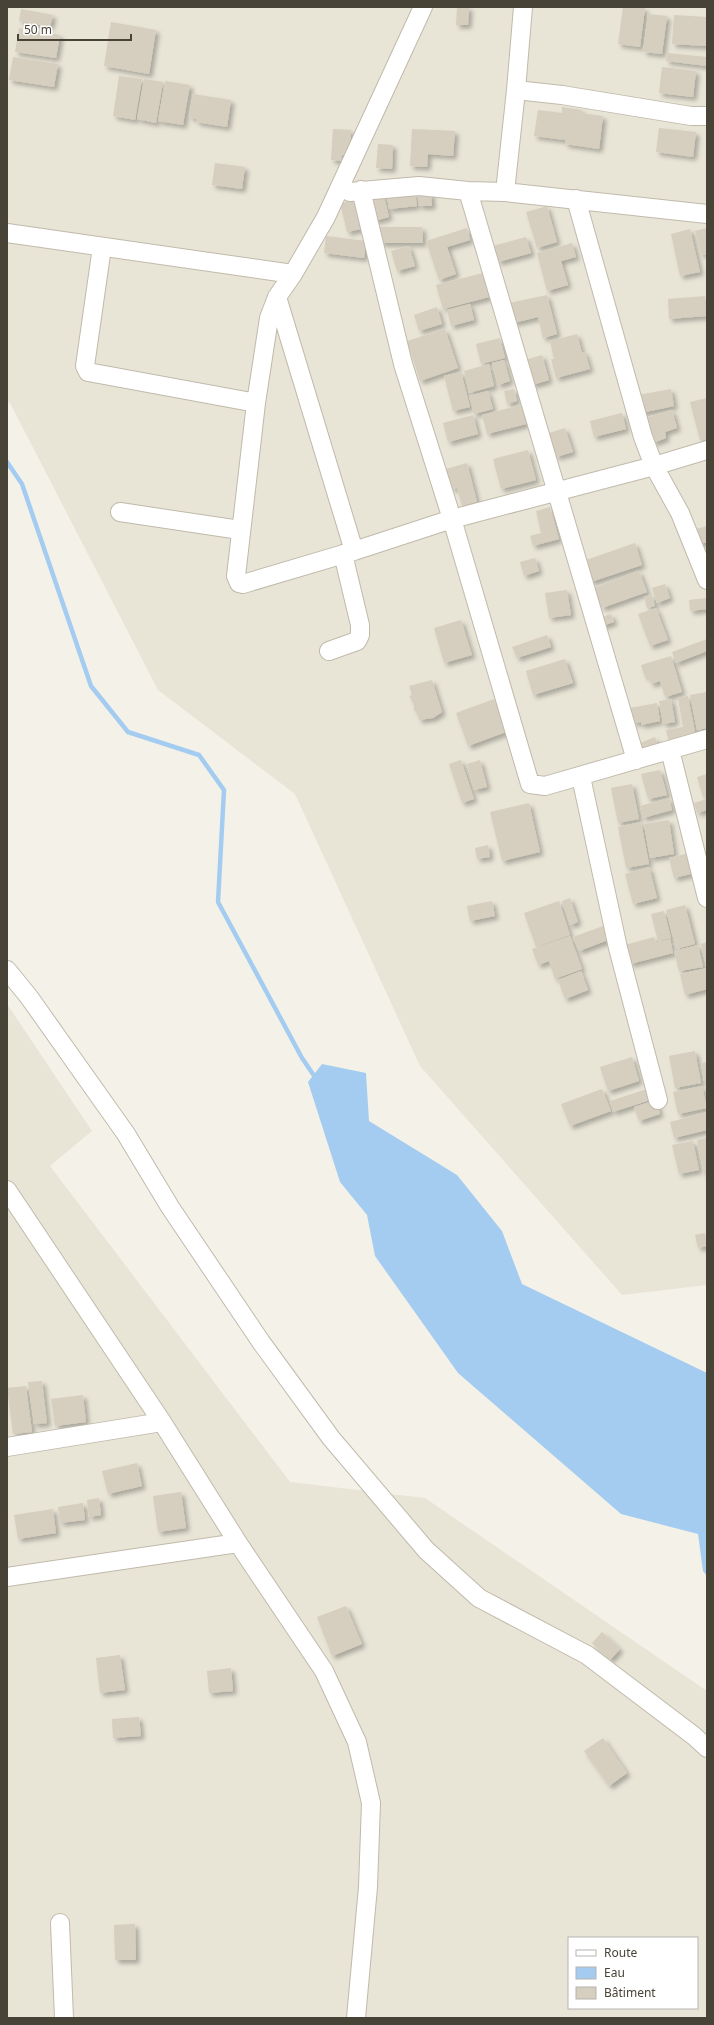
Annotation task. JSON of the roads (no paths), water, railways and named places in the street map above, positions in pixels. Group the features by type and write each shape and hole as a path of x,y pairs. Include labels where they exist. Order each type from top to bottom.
{"street":[{"path":"423,7 338,194 293,274 277,297 268,318 240,530 236,576 238,582 242,584 348,553 452,519 654,466 707,450"},
{"path":"505,192 523,7"},
{"path":"516,90 562,95 691,116 707,116"},
{"path":"338,194 361,190 420,186 468,191 505,192 707,214"},
{"path":"361,190 403,364 452,519 530,784 545,786 581,777 707,739"},
{"path":"468,191 558,490 636,760"},
{"path":"576,199 641,430 654,466 680,513 707,580"},
{"path":"7,233 102,248 293,274"},
{"path":"102,248 85,366 88,372 256,403"},
{"path":"277,297 348,553 360,625 360,635 358,641 329,651"},
{"path":"120,512 240,530"},
{"path":"670,750 707,898"},
{"path":"581,777 618,948 658,1100"},
{"path":"7,970 29,996 126,1134 170,1207 261,1342 331,1438 426,1550 479,1598 587,1655 694,1736 707,1748"},
{"path":"7,1190 162,1422 238,1543 324,1671 359,1750 372,1803 368,1887 356,2018"},
{"path":"7,1447 162,1422"},
{"path":"7,1577 238,1543"},
{"path":"60,1923 64,2018"}],"water":[{"path":"322,1064 366,1073 369,1121 457,1175 502,1231 522,1284 707,1373 707,1576 703,1571 698,1534 621,1514 458,1373 375,1256 367,1215 340,1182 308,1082"}],"waterway":[{"path":"7,462 22,484 91,686 128,732 199,755 224,790 218,902 302,1058 317,1080"}]}
